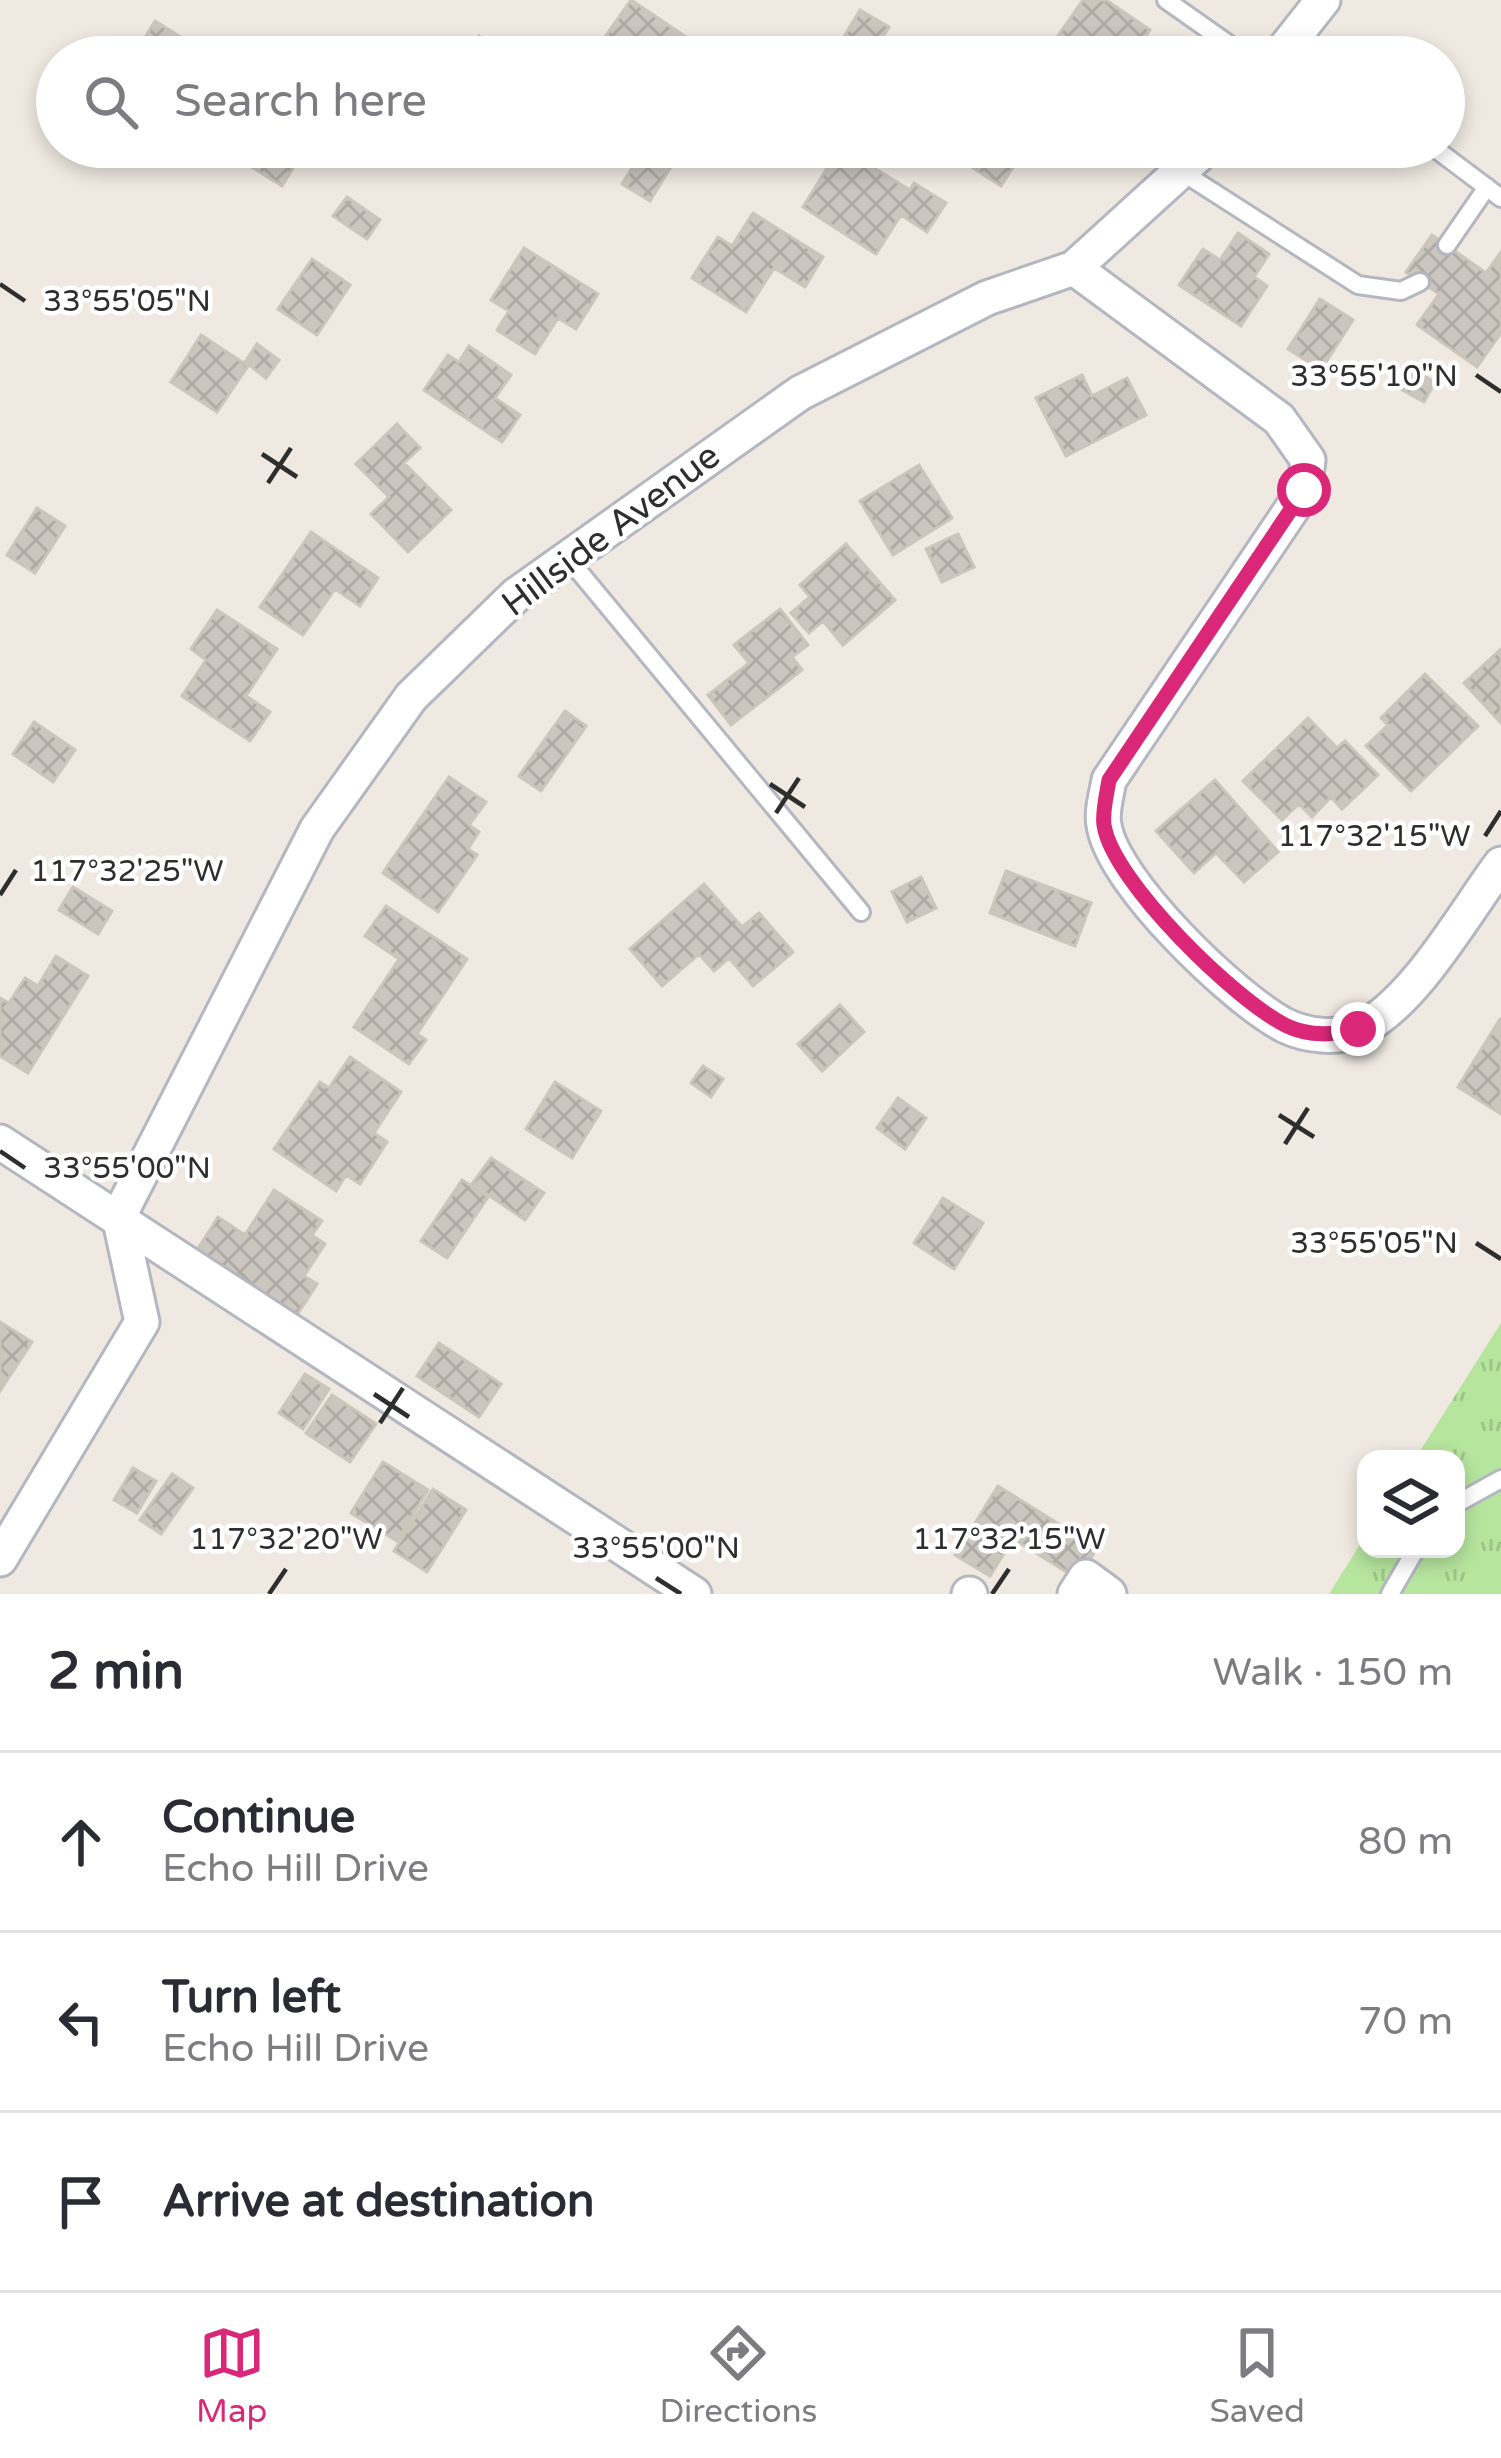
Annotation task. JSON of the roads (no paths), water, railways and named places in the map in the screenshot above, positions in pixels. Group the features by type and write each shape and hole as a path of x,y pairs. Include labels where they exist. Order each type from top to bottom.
{"street":[{"path":"1302,36 1323,0"},
{"name":"Hillside Avenue","path":"119,1216 316,829 411,697 515,595 800,393 987,298 1074,268 1186,168"},
{"path":"1074,268 1279,419 1308,460 1304,490 1109,780 1103,825 1123,872 1200,960 1287,1026 1329,1036 1358,1029 1384,1011 1428,965 1501,864"},
{"path":"0,1142 694,1594"},
{"path":"0,1558 142,1322 119,1216"},
{"path":"1075,1594 1086,1577 1108,1594"}],"lane":[{"path":"1166,0 1217,36"},
{"path":"1447,245 1494,193 1461,168"},
{"path":"1182,172 1358,285 1401,291 1420,282"},
{"path":"566,556 862,912"},
{"path":"1465,1499 1501,1479"},
{"path":"1390,1594 1411,1558"}]}
